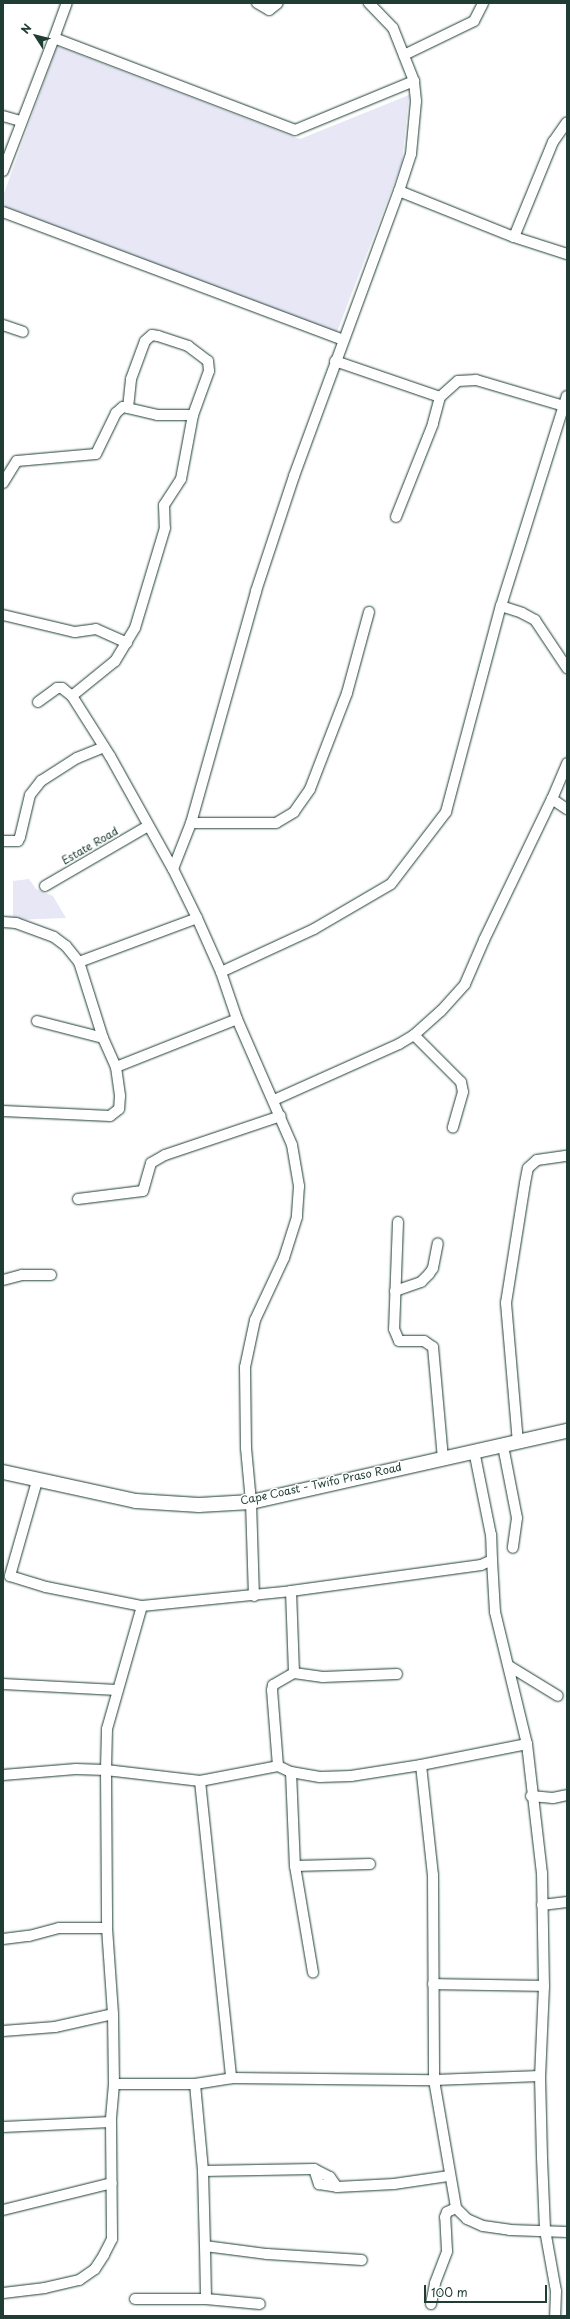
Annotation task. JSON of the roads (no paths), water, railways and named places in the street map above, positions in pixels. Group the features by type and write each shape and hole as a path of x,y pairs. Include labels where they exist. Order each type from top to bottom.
{"main road":[{"name":"Cape Coast - Twifo Praso Road","path":"3,1472 88,1493 166,1504 251,1502 567,1431"}],"street":[{"path":"3,171 67,3"},
{"path":"257,3 269,10 278,3"},
{"path":"173,869 191,823 256,591 294,476 335,361 400,191 413,141 414,81 393,28 370,3"},
{"path":"404,54 474,21 483,3"},
{"path":"54,38 295,130 414,81"},
{"path":"3,116 21,121"},
{"path":"514,237 553,142 567,122"},
{"path":"400,191 514,237 567,254"},
{"path":"3,212 343,340"},
{"path":"3,325 23,332"},
{"path":"72,696 115,661 127,643 141,613 163,535 164,505 181,479 193,415 209,371 208,361 188,346 158,336 148,337 145,341 131,379 128,408"},
{"path":"335,361 440,397"},
{"path":"396,517 433,424 440,397 458,381 476,380 564,406"},
{"path":"221,972 314,929 390,884 446,812 501,606 567,396"},
{"path":"3,483 17,461 96,454 116,413 123,407 157,415 193,415"},
{"path":"501,606 522,613 535,620 567,668"},
{"path":"191,823 276,823 294,812 310,789 347,693 369,612"},
{"path":"3,615 75,632 96,629 127,643"},
{"path":"38,702 59,687 72,696 104,746 173,869 221,972 236,1019 281,1116 294,1159 299,1186 297,1217 284,1258 255,1320 245,1367 246,1448 251,1502 254,1596"},
{"path":"3,841 18,840 20,837 30,794 41,781 77,758 104,746"},
{"path":"274,1100 414,1035 465,984 484,940 552,799 567,763"},
{"path":"552,799 567,809"},
{"name":"Estate Road","path":"45,886 148,826"},
{"path":"79,962 196,918"},
{"path":"3,922 30,927 54,937 66,946 79,962 103,1038 116,1067 119,1109 110,1116 3,1110"},
{"path":"116,1067 236,1019"},
{"path":"37,1021 103,1038"},
{"path":"414,1035 461,1082 463,1092 453,1128"},
{"path":"78,1199 143,1191 151,1163 165,1155 281,1116"},
{"path":"518,1443 506,1303 525,1183 528,1168 537,1160 567,1156"},
{"path":"398,1222 394,1329 396,1337 403,1342 429,1343 435,1356 437,1404 443,1458"},
{"path":"395,1291 421,1282 429,1274 433,1268 438,1243"},
{"path":"3,1280 22,1275 51,1275"},
{"path":"503,1446 517,1518 513,1548"},
{"path":"474,1451 491,1535 495,1612 527,1744 531,1796 542,1873 544,1986 540,2076 545,2230 556,2290 555,2316"},
{"path":"37,1481 6,1575 46,1587 142,1606 254,1596 481,1565 492,1560"},
{"path":"291,1591 294,1673"},
{"path":"3,2293 45,2288 79,2280 95,2269 112,2239 111,2122 114,2084 113,2014 107,1928 105,1742 117,1690 142,1606"},
{"path":"509,1666 558,1696"},
{"path":"278,1766 272,1690 273,1685 294,1673 323,1677 397,1674"},
{"path":"3,1684 117,1690"},
{"path":"3,1775 76,1769 106,1770 200,1781 278,1766 291,1772 320,1777 351,1776 421,1765 527,1744"},
{"path":"421,1765 433,1875 434,2080 449,2176 456,2208 467,2218 483,2226 510,2230 545,2230 567,2232"},
{"path":"291,1772 295,1866 313,1972"},
{"path":"200,1781 231,2078"},
{"path":"531,1796 553,1798 567,1795"},
{"path":"295,1866 370,1864"},
{"path":"542,1905 567,1902"},
{"path":"3,1939 29,1936 59,1928 107,1928"},
{"path":"433,1984 544,1986"},
{"path":"3,2031 55,2027 113,2014"},
{"path":"114,2084 195,2084 231,2078 434,2080 540,2076"},
{"path":"195,2084 203,2170 206,2299"},
{"path":"3,2127 111,2122"},
{"path":"203,2170 314,2169 330,2177 337,2187 394,2184 449,2176"},
{"path":"3,2210 112,2183"},
{"path":"431,2304 435,2283 447,2251 445,2217 447,2212 456,2208"},
{"path":"205,2246 267,2254 362,2260"},
{"path":"135,2300 206,2299 260,2304"}]}
